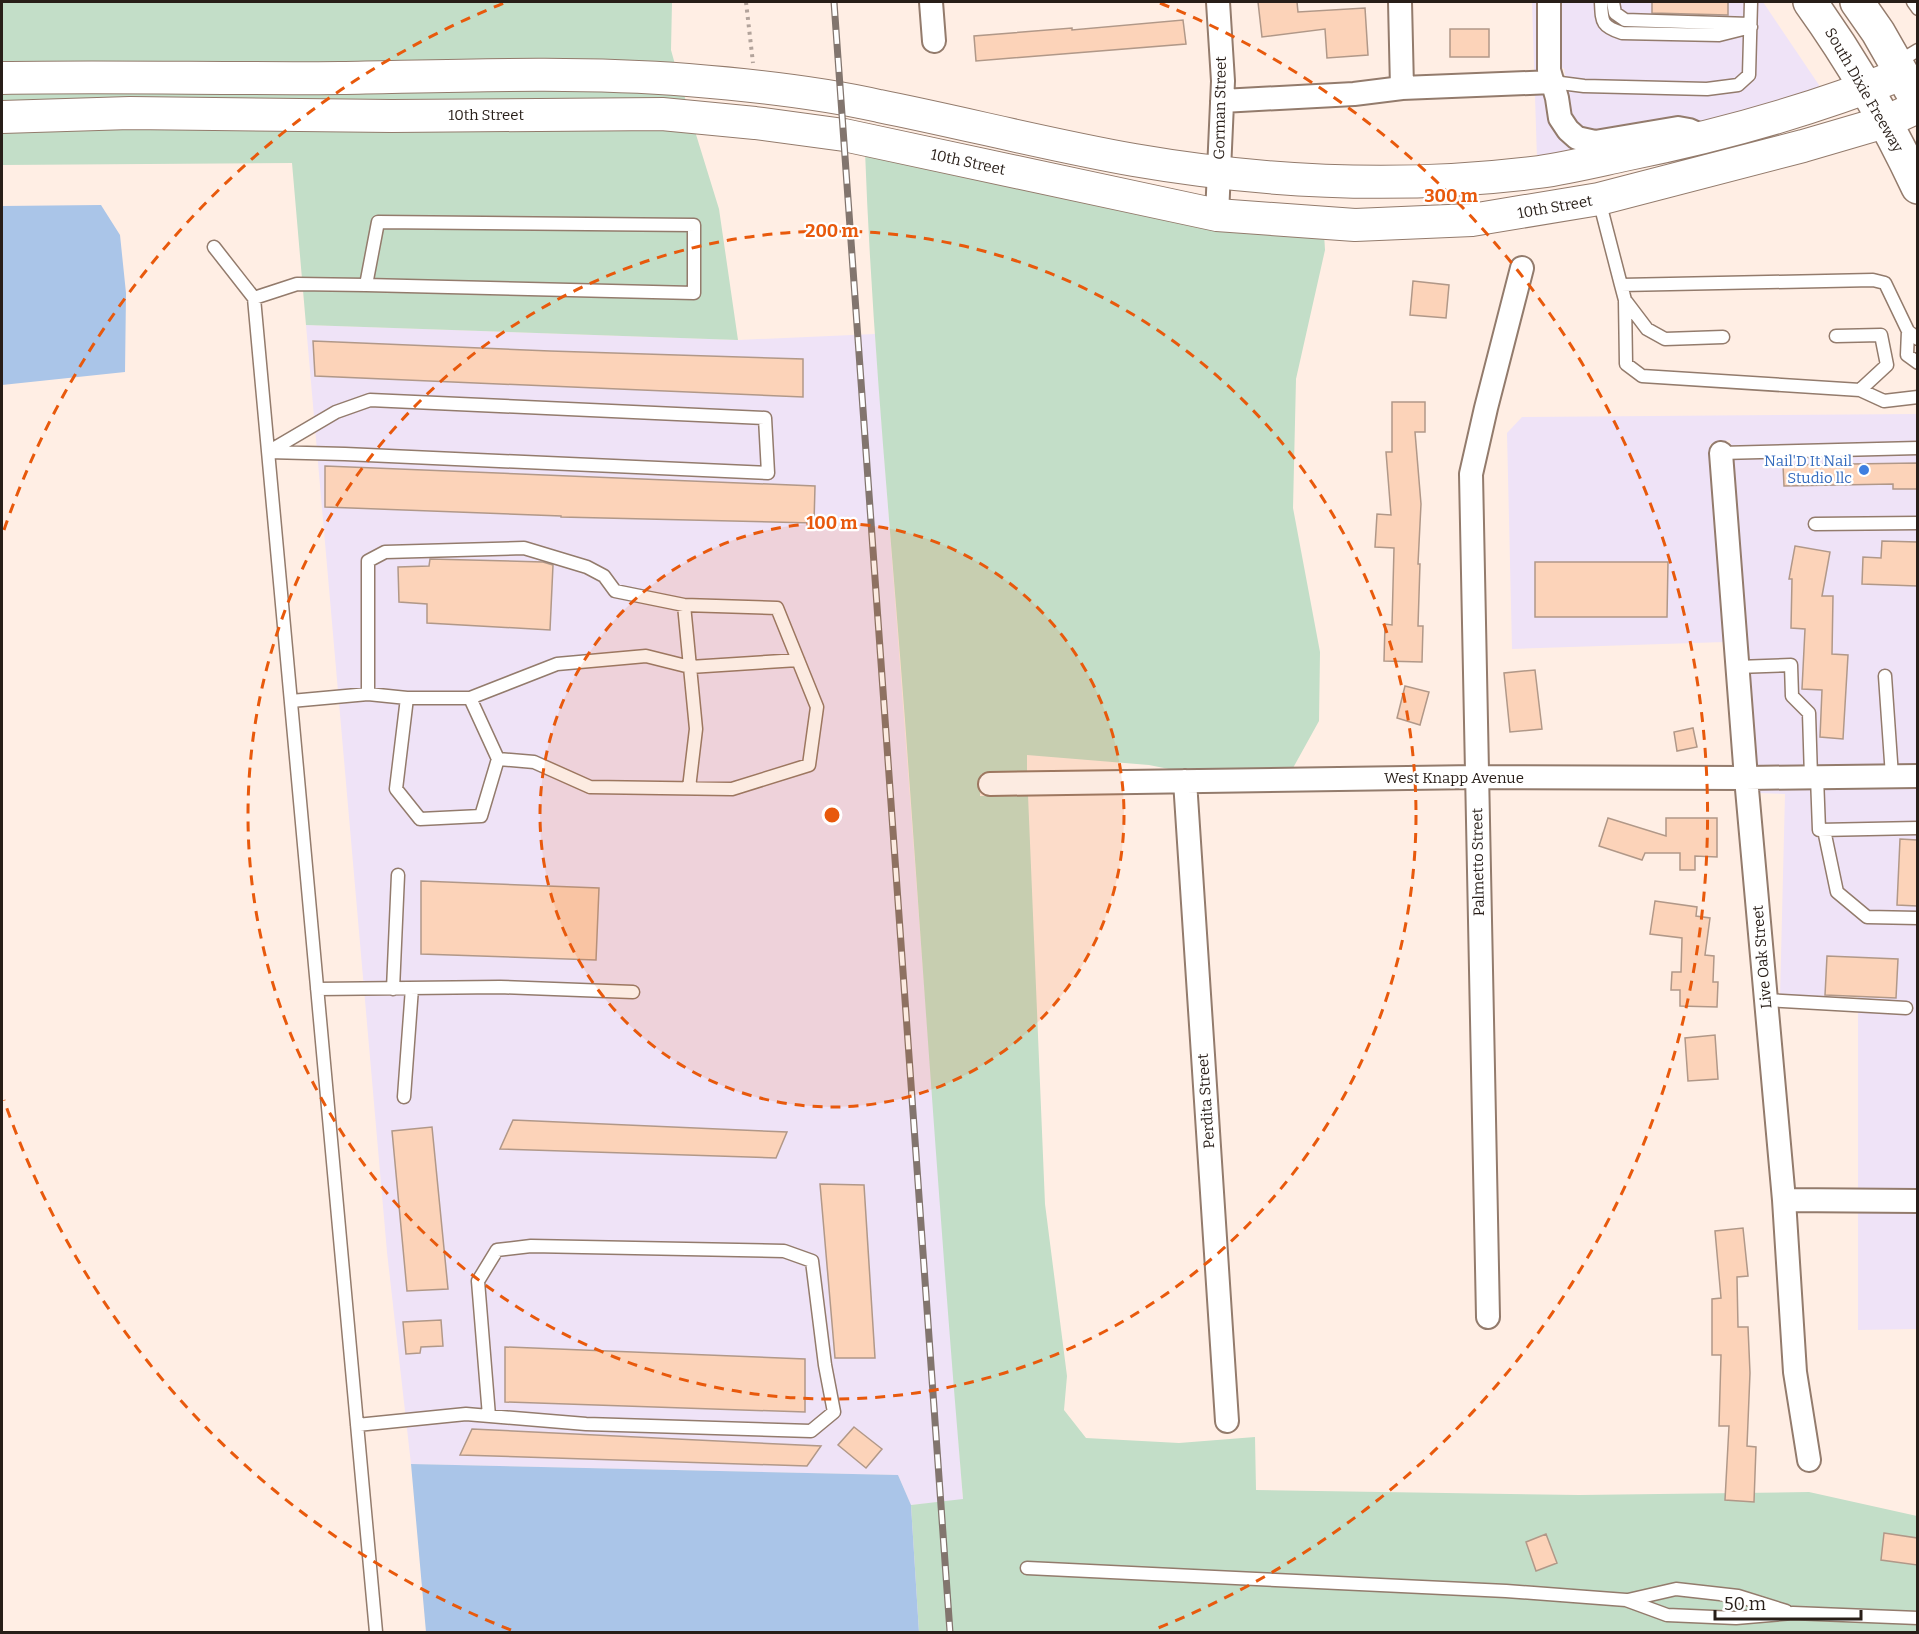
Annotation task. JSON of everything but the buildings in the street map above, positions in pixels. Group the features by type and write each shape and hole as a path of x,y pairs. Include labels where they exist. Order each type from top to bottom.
{"main road":[{"name":"South Dixie Freeway","path":"1810,2 1840,46 1885,122 1916,183"},
{"path":"1857,2 1908,72"}],"street":[{"path":"931,2 934,41"},
{"name":"Gorman Street","path":"1217,215 1223,81 1218,2"},
{"path":"1400,2 1402,88"},
{"path":"1549,2 1549,70 1560,118 1577,138 1595,142 1678,128 1689,130 1705,138"},
{"path":"2,78 316,78 538,74 686,80 753,87 876,105 999,134 1138,161 1305,181 1452,179 1540,171 1705,138 1783,116 1908,72"},
{"path":"1222,101 1354,94 1402,88 1553,82"},
{"path":"753,87 755,123"},
{"name":"10th Street","path":"2,117 130,113 392,116 662,114 844,135 1217,215 1354,225 1448,221 1513,214 1599,199 1803,146 1885,122 1917,106"},
{"path":"925,153 932,118"},
{"name":"Palmetto Street","path":"1488,1317 1471,474 1522,268"},
{"name":"Live Oak Street","path":"1720,453 1746,778 1784,1200 1795,1372 1809,1460"},
{"name":"West Knapp Avenue","path":"990,784 1476,777 1917,776"},
{"name":"Perdita Street","path":"1185,781 1227,1421"},
{"path":"1784,1200 1917,1201"}],"lane":[{"path":"1601,2 1602,21 1608,28 1622,33 1719,35 1751,26"},
{"path":"1613,2 1615,13 1625,20 1751,26"},
{"path":"1553,82 1634,88 1707,88 1738,85 1749,75 1751,2"},
{"path":"1913,2 1917,9"},
{"path":"1599,199 1625,300 1626,364 1642,376 1860,390 1884,401 1917,397"},
{"path":"254,298 297,284 694,293 694,225 378,222 366,285"},
{"path":"214,247 254,298 376,1632"},
{"path":"1621,285 1873,280 1885,283 1913,335 1907,355 1917,363"},
{"path":"1625,300 1647,329 1665,339 1722,337"},
{"path":"1836,336 1881,335 1887,365 1860,390"},
{"path":"370,399 765,417 768,473 268,452 336,411 370,399"},
{"path":"1720,453 1917,448"},
{"path":"1815,524 1917,523"},
{"path":"368,694 368,561 386,552 524,548 587,567 604,576 615,591 684,604 777,608 817,706 809,765 732,789 590,787 534,762 498,759"},
{"path":"684,604 696,729 689,788"},
{"path":"291,701 368,694 407,698 470,698 557,664 646,656 690,667 798,660"},
{"path":"1737,667 1791,665 1792,696 1809,713 1819,830 1917,828"},
{"path":"1885,676 1892,776"},
{"path":"407,698 396,789 420,819 481,816 498,759 470,698"},
{"path":"1824,830 1837,892 1867,918 1917,918"},
{"path":"393,989 398,875"},
{"path":"317,989 500,987 633,992"},
{"path":"404,1097 412,988"},
{"path":"1766,1000 1906,1008"},
{"path":"357,1425 466,1414 489,1416 586,1424 811,1431 834,1412 825,1365 812,1261 784,1251 531,1246 496,1250 478,1281 489,1416"},
{"path":"1027,1568 1369,1583 1626,1600 1676,1589 1737,1596 1793,1613"},
{"path":"1626,1600 1667,1615 1736,1618 1793,1613 1917,1618"}],"path":[{"path":"746,2 753,87"}],"shaded area":[{"path":"1532,2 1539,2 1551,125 1561,140 1584,152 1537,159"},
{"path":"1559,2 1763,2 1823,91 1707,126 1694,119 1679,117 1595,131 1583,128 1569,113 1566,86 1569,83 1564,68 1561,69 1559,66"},
{"path":"306,325 738,340 875,334 963,1500 911,1505 898,1475 411,1464 387,1252"},
{"path":"1917,414 1917,764 1755,767 1730,440 1710,444 1725,642 1512,649 1507,433 1522,417"},
{"path":"1917,787 1917,1190 1858,1189 1858,996 1780,997 1785,794 1758,793 1757,789"},
{"path":"1858,1212 1917,1212 1917,1329 1858,1330"}],"green space":[{"path":"2,2 672,2 671,50 676,68 2,66"},
{"path":"2,89 683,91 687,105 2,106"},
{"path":"2,128 694,128 719,209 738,340 306,325 292,163 2,165"},
{"path":"865,151 1324,234 1325,250 1296,379 1293,508 1320,652 1319,721 1293,768 1174,770 1149,765 1027,755 1027,772 981,774 980,796 1028,795 1045,1204 1067,1376 1064,1410 1086,1438 1179,1443 1255,1437 1256,1490 1579,1495 1809,1492 1917,1516 1917,1632 919,1632 911,1505 963,1499 877,365"}],"water":[{"path":"101,205 120,235 126,293 125,372 2,385 2,206"},
{"path":"411,1464 898,1475 911,1505 919,1632 426,1632"}],"railway":[{"path":"834,2 950,1632"}],"place":[{"name":"Nail'D It Nail Studio llc","path":"1864,470"}]}
